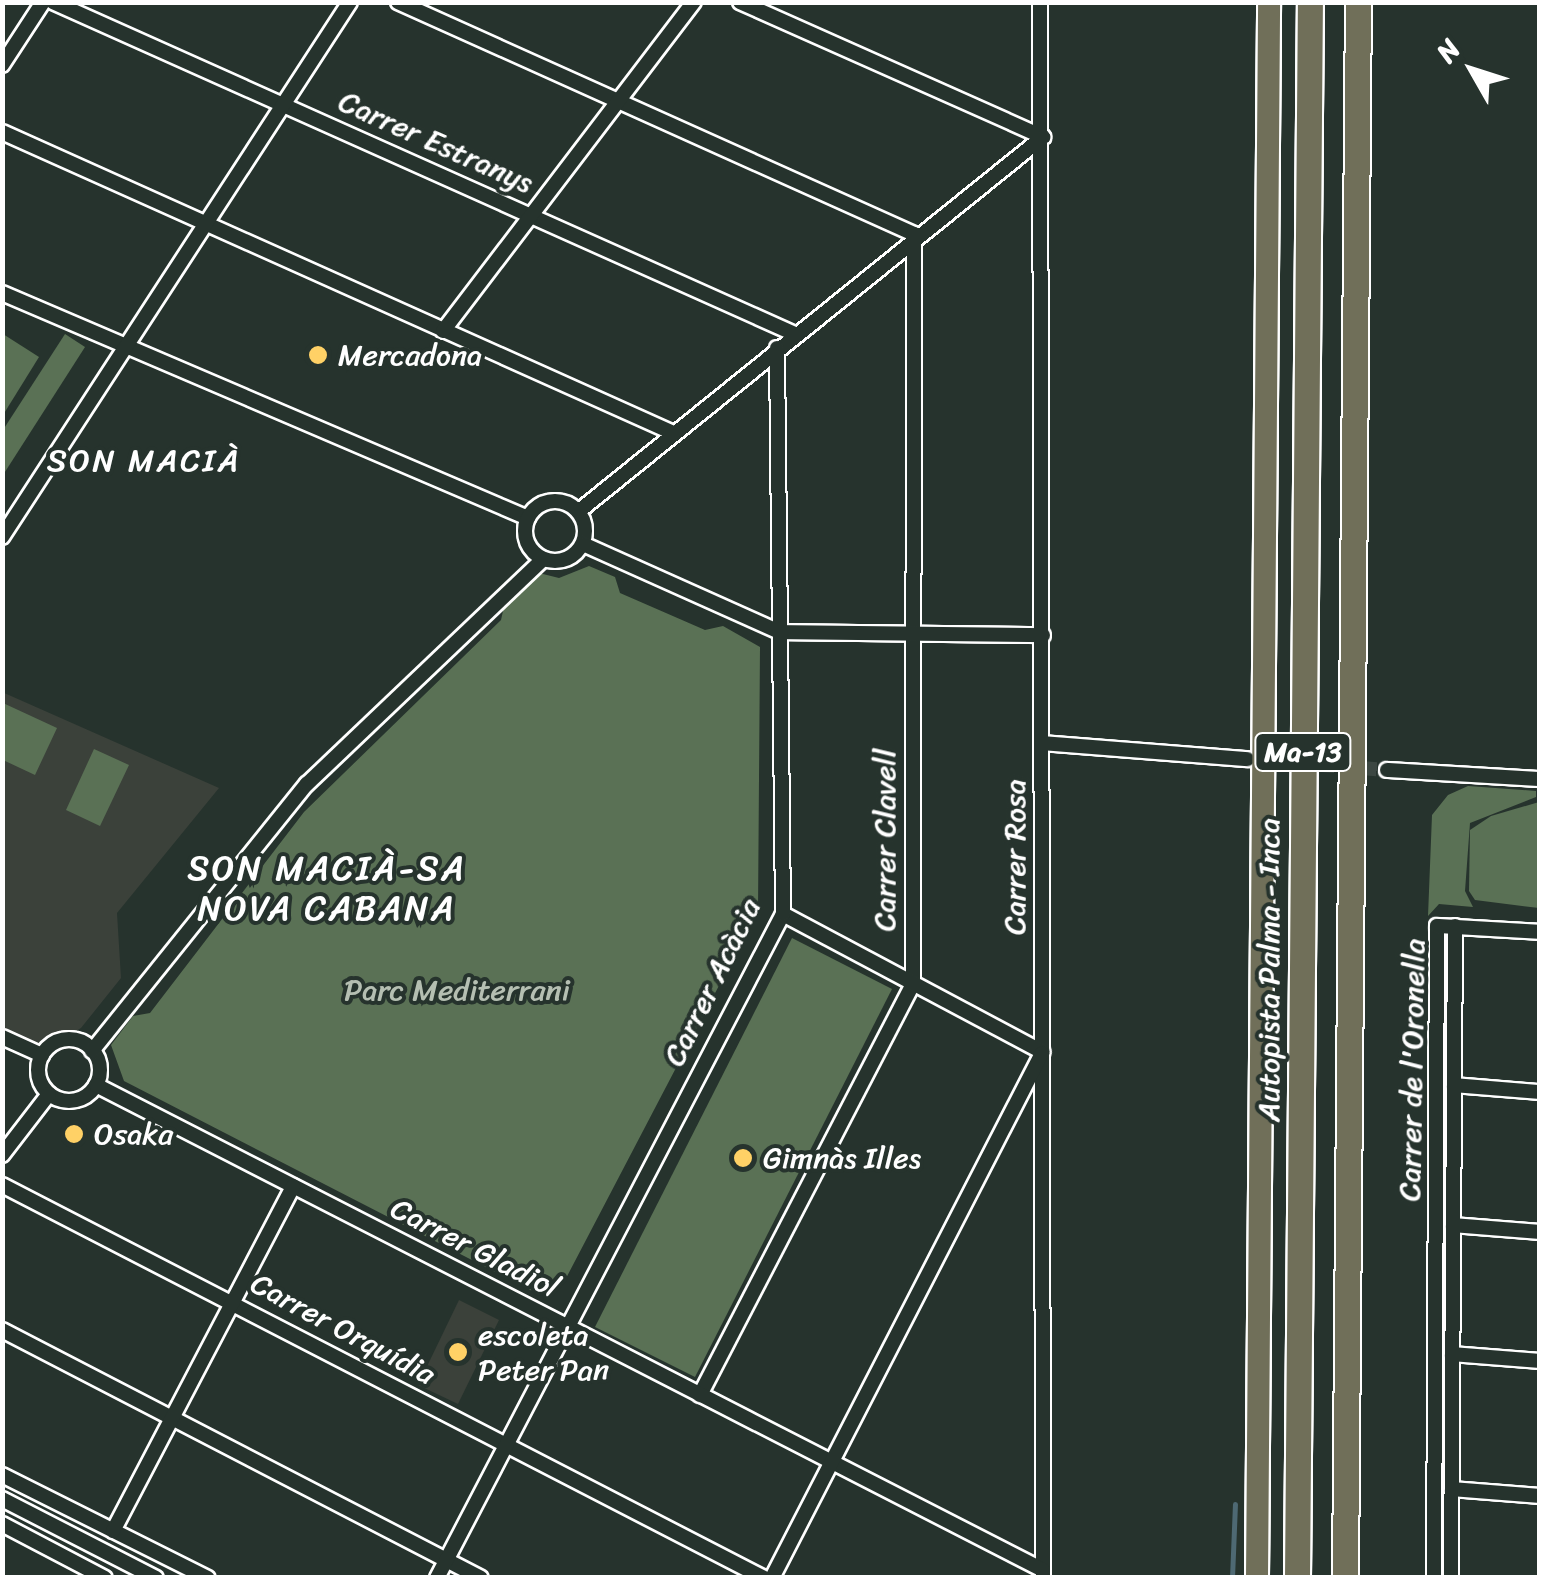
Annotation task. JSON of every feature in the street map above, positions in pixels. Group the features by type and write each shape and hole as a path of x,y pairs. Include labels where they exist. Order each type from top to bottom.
{"highway":[{"path":"1257,1578 1270,2"},
{"name":"Autopista Palma - Inca","path":"1297,1578 1310,2"},
{"name":"Ma-13","path":"1345,1578 1358,2"},
{"path":"1286,1578 1298,1502"}],"street":[{"path":"2,65 43,2"},
{"name":"Carrer Estranys","path":"53,2 795,334"},
{"path":"2,537 350,2"},
{"path":"398,2 914,234"},
{"path":"443,332 694,2"},
{"path":"579,511 914,234 1042,137 740,2"},
{"name":"Carrer Rosa","path":"1040,2 1043,1574"},
{"path":"2,132 670,432"},
{"name":"Carrer Clavell","path":"700,1394 913,984 914,234"},
{"path":"4,296 528,518"},
{"name":"Carrer Acàcia","path":"437,1578 783,914 777,348"},
{"path":"579,511 550,501 528,518 526,538 543,559 564,561 583,544"},
{"path":"579,511 583,544"},
{"path":"583,544 780,632 1043,634"},
{"path":"92,1051 307,784 543,559"},
{"path":"1042,742 1247,759"},
{"path":"1387,770 1540,779"},
{"path":"772,1578 1043,1052 783,914"},
{"name":"Carrer de l'Oronella","path":"1434,1578 1437,926 1455,926 1452,1578"},
{"path":"1455,926 1540,932"},
{"path":"2,1037 42,1055"},
{"path":"64,1040 92,1051 99,1064 96,1085 78,1100 49,1094 38,1076 42,1055 64,1040"},
{"name":"Carrer Gladiol","path":"96,1085 1043,1574"},
{"path":"1454,1085 1540,1092"},
{"path":"2,1155 49,1094"},
{"name":"Carrer Orquídia","path":"2,1185 764,1578"},
{"path":"113,1530 293,1186"},
{"path":"1453,1225 1540,1232"},
{"path":"2,1330 481,1578"},
{"path":"1452,1354 1540,1361"},
{"path":"2,1475 208,1578"},
{"path":"1452,1489 1540,1496"},
{"path":"2,1499 156,1578"},
{"path":"2,1524 97,1575"}],"shaded area":[{"path":"2,692 219,788 117,913 121,978 81,1028 45,1050 3,1029"},
{"name":"escoleta Peter Pan","path":"459,1300 499,1320 458,1404 418,1385"}],"green space":[{"path":"3,334 39,357 3,415"},
{"path":"65,334 85,347 3,475 3,430"},
{"name":"Parc Mediterrani","path":"589,566 615,577 620,593 705,630 723,626 760,647 758,911 563,1284 536,1293 124,1081 111,1045 133,1016 150,1013 304,812 501,620 505,602 539,573 559,578"},
{"path":"3,703 57,728 35,775 3,760"},
{"path":"94,749 129,765 100,826 66,810"},
{"path":"1468,786 1536,791 1536,797 1470,823 1465,891 1473,907 1439,904 1428,916 1432,815 1448,795"},
{"path":"1539,802 1539,908 1475,900 1469,891 1470,830 1491,816"},
{"name":"Gimnàs Illes","path":"792,938 892,989 695,1377 595,1327"}],"waterway":[{"path":"1232,1578 1235,1504"}],"tunnel":[{"path":"1258,760 1387,770"}],"place":[{"name":"Mercadona","path":"318,355"},
{"name":"Osaka","path":"74,1134"},
{"name":"Gimnàs Illes","path":"743,1158"},
{"name":"escoleta Peter Pan","path":"458,1352"}],"district":[{"name":"SON MACIÀ","path":"144,461"},
{"name":"SON MACIÀ-SA NOVA CABANA","path":"327,888"}]}
